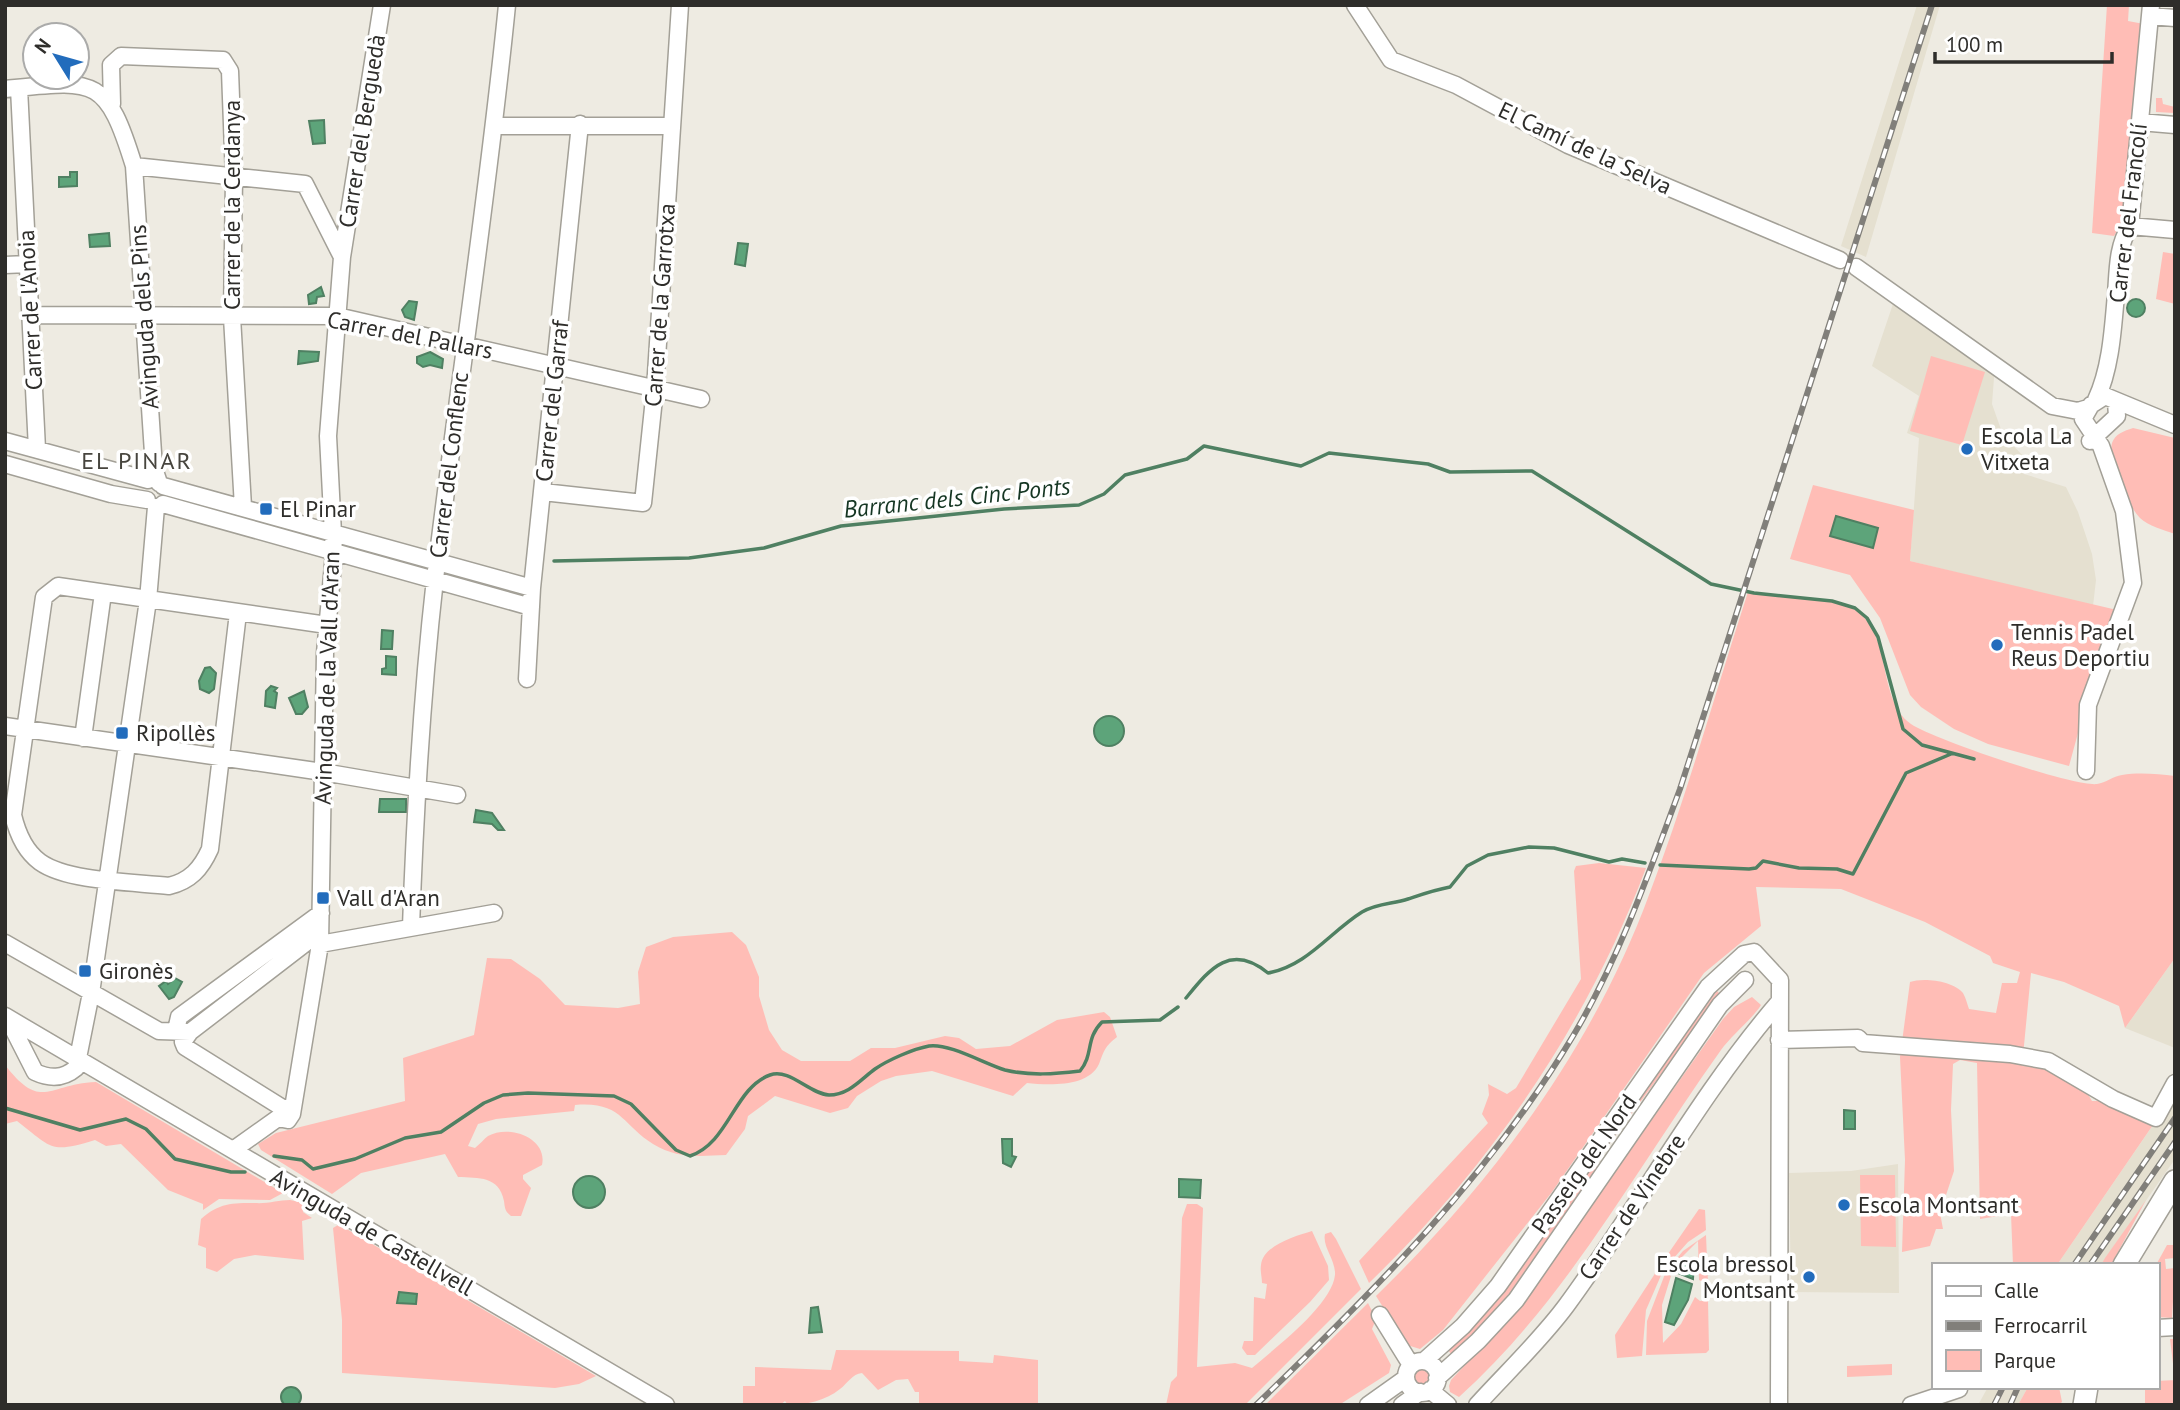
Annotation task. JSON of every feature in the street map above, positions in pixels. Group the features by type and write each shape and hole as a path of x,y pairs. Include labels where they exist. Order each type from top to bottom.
{"main road":[{"path":"2125,1263 2175,1181"},
{"path":"2142,1263 2175,1207"}],"street":[{"name":"Carrer del Berguedà","path":"342,257 382,5"},
{"name":"Carrer del Conflenc","path":"411,927 416,786 435,581 464,344 495,126 507,5"},
{"name":"Carrer de la Garrotxa","path":"543,492 643,503 655,389 680,5"},
{"name":"El Camí de la Selva","path":"1355,5 1391,60 1456,85 1567,145 1840,260"},
{"path":"2150,11 2175,18"},
{"name":"Carrer del Francolí","path":"2098,424 2114,315 2120,242 2130,226 2150,11"},
{"name":"Carrer de la Cerdanya","path":"112,104 111,65 121,56 223,60 230,71 234,178 232,317 243,507"},
{"path":"12,88 62,84 90,87 112,104 134,166 305,184 342,257"},
{"name":"Carrer de l'Anoia","path":"12,88 28,264 37,449"},
{"path":"2140,122 2175,125"},
{"path":"495,126 580,124 672,127"},
{"name":"Carrer del Garraf","path":"527,679 531,607 580,124"},
{"name":"Avinguda dels Pins","path":"134,166 155,480 142,492 155,504"},
{"path":"2130,226 2175,230"},
{"name":"Avinguda de la Vall d'Aran","path":"283,1111 320,938 327,625 334,553 328,436 342,257"},
{"path":"5,265 28,264"},
{"path":"1856,267 2052,406 2078,411 2098,424 2124,511 2133,583 2088,705 2087,771"},
{"name":"Carrer del Pallars","path":"30,315 338,316 701,399"},
{"path":"2098,424 2144,414 2175,425"},
{"path":"5,441 155,480 533,588"},
{"path":"5,464 531,607"},
{"path":"6,1017 35,1072 44,1076 61,1077 76,1068 91,993 148,600 155,504"},
{"path":"238,613 210,849 193,875 169,886 53,869 33,855 22,841 13,815 44,597 58,586 327,625"},
{"path":"83,738 103,593"},
{"path":"5,726 416,786 457,795"},
{"path":"233,1150 283,1111 185,1047 184,1027 321,913"},
{"path":"5,943 159,1031 184,1027 320,938 494,913"},
{"path":"1765,964 1762,976 1754,981 1745,980 1737,972 1737,961 1744,954 1754,952 1780,980 1779,1405"},
{"name":"Passeig del Nord","path":"1368,1405 1463,1326 1498,1286 1708,987 1737,961"},
{"name":"Passeig del Nord","path":"1402,1405 1429,1387 1478,1341 1516,1300 1720,1005 1745,980"},
{"name":"Carrer de Vinebre","path":"1476,1405 1565,1308 1671,1148 1757,1028 1779,1002"},
{"name":"Avinguda de Castellvell","path":"6,1017 666,1405"},
{"path":"1779,1040 1858,1038 1863,1043 2010,1054 2048,1061 2113,1099 2156,1118 2175,1083"},
{"path":"1380,1315 1414,1368 1412,1389 1429,1387"},
{"path":"1414,1368 1434,1367 1429,1387"},
{"path":"1429,1387 1448,1405"},
{"path":"1911,1405 1959,1389"}],"shaded area":[{"path":"1917,5 1940,5 1866,257 1841,246"},
{"path":"324,120 325,143 313,144 309,121"},
{"path":"70,172 77,172 77,186 59,187 59,177 70,177"},
{"path":"109,233 110,246 90,247 89,235"},
{"path":"738,243 748,244 745,266 735,264"},
{"path":"321,287 324,296 317,297 316,303 309,304 308,295"},
{"name":"Escola La Vitxeta","path":"1896,295 1995,365 1992,404 2003,435 2027,460 2024,474 2066,487 2078,512 2092,554 2096,580 2093,606 1910,561 1919,438 1907,433 1919,396 1872,366"},
{"path":"2136,299 2142,302 2145,308 2142,314 2136,317 2130,314 2127,308 2130,302"},
{"path":"409,301 417,302 414,320 405,317 402,310"},
{"path":"299,351 319,352 318,361 298,364"},
{"path":"430,352 443,359 442,368 430,365 423,367 417,363 417,357"},
{"path":"1836,516 1878,528 1873,548 1830,536"},
{"path":"382,630 393,631 392,649 381,649"},
{"path":"386,656 396,657 396,675 382,674 382,669 386,668"},
{"path":"210,667 216,673 214,689 209,693 200,689 199,681 205,668"},
{"path":"271,686 277,688 274,691 277,693 275,708 265,706 266,691"},
{"path":"304,691 308,707 302,714 296,714 289,698"},
{"path":"1109,716 1119,721 1124,731 1119,741 1109,746 1099,741 1094,731 1099,721"},
{"path":"380,799 406,799 406,812 379,812"},
{"path":"476,810 492,813 504,830 498,830 492,824 474,822"},
{"path":"2175,958 2175,1048 2125,1028"},
{"path":"175,978 182,982 174,997 169,999 159,986 166,981 168,984"},
{"path":"2175,1093 2175,1159 2102,1263 2058,1263"},
{"path":"1844,1110 1855,1111 1855,1129 1844,1129"},
{"path":"1002,1139 1012,1139 1012,1156 1016,1157 1011,1167 1003,1163"},
{"name":"Escola Montsant","path":"1898,1164 1899,1293 1791,1292 1789,1173 1851,1171"},
{"path":"589,1176 601,1180 605,1192 601,1204 589,1208 577,1204 573,1192 577,1180"},
{"path":"1179,1179 1201,1180 1200,1198 1179,1197"},
{"path":"1687,1259 1694,1262 1693,1279 1678,1273"},
{"path":"1676,1278 1692,1284 1688,1300 1674,1325 1665,1322"},
{"path":"399,1292 417,1294 416,1304 397,1303"},
{"path":"818,1307 822,1332 809,1333 811,1308"},
{"path":"291,1387 298,1390 301,1397 298,1404 291,1407 284,1404 281,1397 284,1390"},
{"path":"1987,1389 2027,1389 2018,1405 1978,1405"}],"green space":[{"path":"2107,5 2129,5 2128,21 2144,24 2123,221 2114,236 2092,233"},
{"path":"2156,98 2162,98 2163,104 2175,107 2175,113 2156,112"},
{"path":"2163,252 2175,254 2175,304 2156,299"},
{"path":"1931,356 1985,372 1962,445 1910,431"},
{"path":"2133,428 2175,438 2175,534 2143,521 2135,512 2120,482 2113,460 2112,443 2118,435"},
{"name":"Tennis Padel Reus Deportiu","path":"1813,485 1914,510 1910,561 2117,610 2095,671 2069,766 1988,744 1954,729 1921,707 1910,695 1880,618 1850,575 1790,559"},
{"path":"1748,592 1832,601 1860,614 1871,627 1878,643 1892,697 1899,712 1911,724 1924,731 2003,761 2083,783 2097,784 2128,774 2175,776 2175,958 2125,1028 2119,1006 2064,982 2031,973 2022,1066 2052,1070 2079,1085 2092,1101 2108,1101 2155,1122 2058,1263 2013,1263 2011,1214 1980,1219 1977,1063 1960,1060 1953,1064 1951,1110 1954,1171 1940,1213 1943,1229 1936,1229 1930,1246 1902,1252 1905,1160 1900,1057 1910,982 1930,980 1946,983 1963,993 1969,1009 1996,1013 2002,983 2017,983 2020,972 1993,963 1990,956 1925,922 1841,889 1756,887 1761,926 1704,973 1552,1192 1443,1330 1420,1349 1407,1345 1376,1296 1460,1207 1499,1160 1568,1059 1599,1007 1626,952 1663,858"},
{"path":"1599,863 1646,868 1595,983 1531,1091 1494,1142 1455,1191 1369,1283 1359,1261 1488,1123 1482,1114 1489,1095 1488,1084 1507,1094 1516,1088 1581,979 1574,871 1576,866"},
{"path":"732,932 746,945 759,977 759,996 769,1030 782,1050 801,1061 850,1061 871,1048 895,1048 945,1036 959,1038 976,1049 1010,1046 1057,1020 1104,1012 1110,1017 1117,1037 1105,1049 1094,1072 1086,1077 1066,1083 1027,1083 1013,1096 932,1071 881,1081 857,1096 848,1108 830,1113 775,1096 748,1116 745,1129 726,1155 689,1156 662,1149 612,1111 591,1105 575,1105 574,1111 496,1119 478,1124 468,1146 475,1148 488,1136 506,1132 525,1136 539,1147 542,1165 523,1175 531,1188 521,1216 511,1216 508,1213 498,1187 493,1183 480,1178 458,1177 445,1154 361,1173 332,1194 261,1150 258,1144 276,1133 405,1101 403,1058 474,1035 487,958 511,959 540,979 565,1005 618,1008 640,1004 638,972 646,947 673,937"},
{"path":"1717,991 1720,994 1607,1147 1608,1142"},
{"path":"1752,997 1761,1005 1721,1050 1567,1275 1498,1359 1459,1397 1450,1392 1451,1380 1518,1309 1723,1019 1734,1007"},
{"path":"5,1065 28,1088 37,1092 96,1082 283,1193 270,1200 219,1199 203,1210 203,1204 168,1190 121,1144 106,1146 95,1140 60,1147 45,1143 17,1121 5,1124"},
{"path":"1593,1164 1597,1167 1509,1294 1453,1356 1448,1350"},
{"path":"1860,1175 1895,1175 1896,1247 1861,1246"},
{"path":"290,1200 304,1203 303,1212 312,1218 302,1221 304,1260 255,1255 234,1259 217,1272 206,1268 206,1248 198,1245 201,1219 226,1205"},
{"path":"2146,1200 2112,1263 2102,1263"},
{"path":"1187,1204 1197,1204 1203,1208 1197,1367 1235,1363 1252,1368 1288,1338 1332,1287 1335,1275 1325,1244 1325,1234 1331,1232 1336,1239 1361,1289 1245,1405 1166,1405 1171,1382 1177,1376 1182,1218"},
{"path":"1699,1209 1705,1210 1706,1230 1688,1242 1664,1269 1659,1267"},
{"path":"338,1225 596,1376 579,1384 555,1388 342,1373 342,1320 333,1228"},
{"path":"1312,1231 1328,1266 1329,1280 1255,1355 1247,1355 1242,1348 1244,1341 1253,1341 1254,1297 1265,1299 1267,1284 1262,1283 1263,1258 1281,1242"},
{"path":"1706,1235 1708,1284 1699,1280 1698,1241 1681,1258 1673,1272 1667,1270 1683,1251"},
{"path":"2167,1245 2175,1245 2175,1258 2165,1259 2166,1269 2175,1268 2172,1318 2159,1317 2157,1263"},
{"path":"1656,1272 1662,1273 1646,1310 1642,1356 1617,1358 1615,1335"},
{"path":"1665,1274 1671,1276 1662,1305 1663,1343 1681,1324 1695,1297 1700,1301 1708,1300 1709,1350 1706,1353 1646,1355 1647,1321"},
{"path":"1368,1303 1376,1319 1372,1329 1391,1365 1389,1373 1339,1405 1265,1405"},
{"path":"2170,1339 2175,1339 2175,1380"},
{"path":"836,1350 959,1351 959,1361 993,1363 994,1355 1038,1360 1038,1405 919,1405 919,1392 915,1392 908,1379 896,1380 878,1390 862,1373 828,1397 815,1402 788,1405 785,1401 780,1405 743,1405 743,1386 755,1386 755,1367 831,1370"},
{"path":"1892,1364 1892,1375 1847,1377 1847,1366"},
{"path":"1421,1368 1427,1370 1427,1382 1421,1384 1415,1382 1413,1376 1415,1370"},
{"path":"2175,1380 2175,1405 2145,1405 2145,1389 2159,1389 2159,1381"},
{"path":"2027,1389 2059,1389 2062,1402 2058,1405 2018,1405"}],"waterway":[{"name":"Barranc dels Cinc Ponts","path":"554,561 689,558 764,548 841,526 1004,509 1079,505 1104,494 1125,475 1187,459 1204,446 1301,466 1329,453 1428,464 1450,472 1532,471 1711,584 1754,593 1832,601 1855,608 1867,618 1878,637 1903,729 1922,745 1974,759"},
{"path":"1660,865 1749,869 1756,868 1763,861 1799,868 1837,869 1853,874 1906,773 1951,754"},
{"path":"1186,998 1203,978 1221,963 1242,960 1255,964 1268,973 1282,969 1306,956 1362,912 1450,887 1467,866 1488,855 1529,847 1554,848 1609,862 1622,859 1645,863"},
{"path":"274,1156 302,1160 313,1169 355,1159 405,1138 441,1132 484,1103 503,1095 528,1093 614,1096 631,1104 676,1150 690,1156 714,1140 748,1091 770,1075 785,1075 822,1094 836,1094 854,1086 887,1062 929,1046 947,1048 1014,1072 1042,1074 1080,1071 1087,1059 1093,1034 1102,1022 1160,1020 1178,1007"},
{"path":"5,1108 80,1130 126,1119 146,1129 175,1159 231,1172 245,1172"}],"railway":[{"path":"1256,1405 1386,1276 1466,1185 1540,1088 1590,1007 1605,977 1632,915 1680,789 1932,5"},
{"path":"2075,1263 2175,1118"},
{"path":"2091,1263 2175,1142"},
{"path":"1994,1405 2002,1389"},
{"path":"2010,1405 2017,1389"}],"place":[{"name":"Escola La Vitxeta","path":"1967,449"},
{"name":"El Pinar","path":"266,509"},
{"name":"Tennis Padel Reus Deportiu","path":"1997,645"},
{"name":"Ripollès","path":"122,733"},
{"name":"Vall d'Aran","path":"323,898"},
{"name":"Gironès","path":"85,971"},
{"name":"Escola Montsant","path":"1844,1205"},
{"name":"Escola bressol Montsant","path":"1809,1277"}],"district":[{"name":"EL PINAR","path":"137,461"}]}
